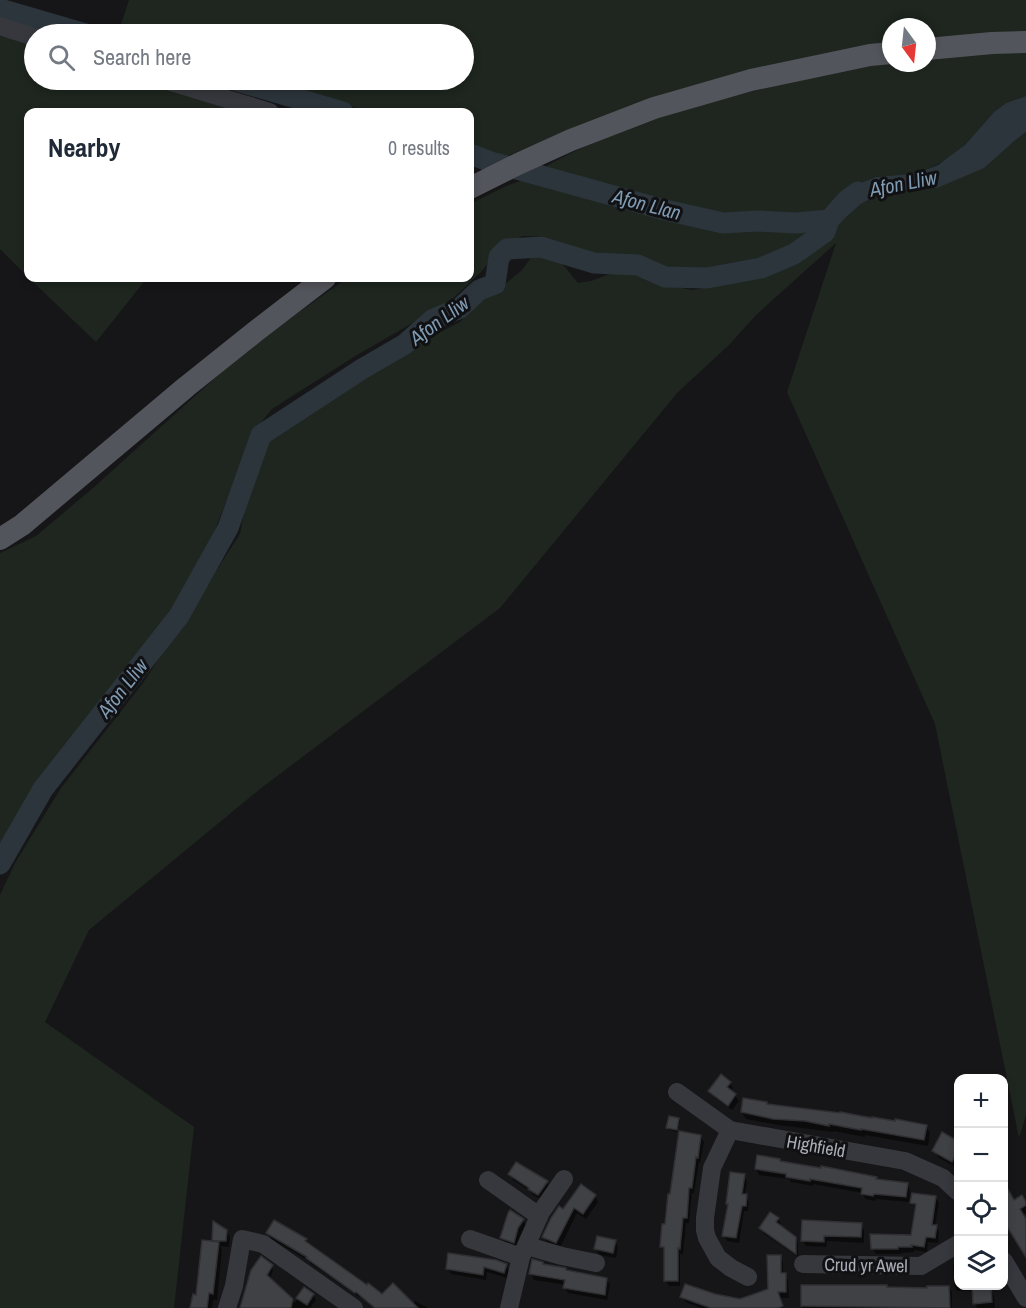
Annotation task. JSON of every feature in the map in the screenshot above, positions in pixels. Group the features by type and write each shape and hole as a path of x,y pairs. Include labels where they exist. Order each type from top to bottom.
{"main road":[{"path":"936,48 992,42 1026,42"},
{"path":"474,186 571,140 654,108 752,80 882,54"},
{"path":"0,539 22,525 186,387 320,282"}],"street":[{"path":"0,26 24,34"},
{"path":"197,90 257,108"},
{"name":"Highfield","path":"677,1092 730,1130 905,1161 943,1178 954,1188"},
{"path":"730,1130 712,1167 705,1230 718,1258 748,1277"},
{"path":"509,1308 524,1252 539,1216 564,1179"},
{"path":"488,1180 539,1216"},
{"path":"227,1308 234,1286 242,1239 263,1244 328,1300 354,1308"},
{"path":"470,1239 524,1252 597,1263"},
{"name":"Crud yr Awel","path":"803,1264 921,1266 954,1246"},
{"path":"1008,1268 1026,1298"}],"shaded area":[{"path":"129,0 1026,0 1026,35 936,40 936,18 882,18 882,47 588,122 505,157 474,145 474,108 356,108 296,90 474,90 474,24 121,24"},
{"path":"0,32 24,40 24,90 171,90 226,108 24,108 24,273 0,249"},
{"path":"1026,52 1026,96 1006,103 994,112 965,145 946,160 928,169 909,174 876,177 850,187 814,215 731,217 697,213 606,190 543,168 628,128 687,109 748,92 877,65 882,64 882,72 936,72 936,58"},
{"path":"1026,132 1026,1115 1019,1138 1008,1074 1006,1074 935,724 787,392 836,243 756,315 729,345 678,392 500,608 260,789 89,930 45,1022 194,1127 174,1308 0,1308 0,895 15,863 61,788 143,683 240,534 253,464 277,427 460,322 484,295 504,285 522,270 533,255 542,252 556,256 578,283 612,273 628,272 693,290 724,284 777,267 805,252 861,204 882,192 937,188 1012,143"},
{"path":"523,180 566,189 645,212 729,228 816,225 823,227 808,241 771,259 702,274 675,270 630,256 591,256 540,236 523,236 509,241 474,279 474,202"},
{"path":"33,282 144,282 96,342"},
{"path":"341,282 470,282 449,302 357,355 272,409 251,440 200,567 150,643 66,749 0,849 0,553 36,536 93,488 246,350"}],"water":[{"path":"1026,96 1026,132 984,168 937,188 882,192 861,204 845,218 838,210 836,199 850,187 876,177 909,174 938,165 965,145 994,112 1006,103"}],"building":[{"path":"721,1074 731,1082 727,1087 736,1094 728,1106 708,1091"},
{"path":"743,1098 767,1102 767,1104 927,1125 924,1140 829,1124 829,1126 805,1121 773,1119 741,1112"},
{"path":"669,1116 679,1118 677,1130 666,1128"},
{"path":"679,1131 701,1135 692,1188 689,1188 687,1218 683,1218 680,1249 678,1248 678,1281 664,1281 664,1247 660,1247 662,1224 665,1224"},
{"path":"942,1132 954,1139 952,1162 932,1151"},
{"path":"757,1155 877,1177 876,1179 908,1183 906,1197 861,1194 862,1188 786,1177 786,1174 755,1169"},
{"path":"516,1162 548,1181 538,1195 508,1174"},
{"path":"730,1172 745,1174 742,1194 747,1194 746,1206 742,1206 736,1238 722,1236 728,1204 726,1204"},
{"path":"581,1184 596,1195 583,1214 574,1208 556,1243 542,1237 559,1206 563,1209"},
{"path":"1008,1189 1014,1200 1022,1195 1026,1202 1026,1205 1020,1209 1026,1219 1026,1257 1008,1228"},
{"path":"912,1193 936,1196 932,1225 937,1225 935,1238 926,1237 924,1247 911,1245 912,1247 898,1247 898,1249 871,1249 870,1234 911,1235 916,1204 910,1203"},
{"path":"510,1210 524,1219 518,1228 514,1243 500,1238"},
{"path":"770,1212 779,1218 776,1222 796,1237 796,1254 759,1228"},
{"path":"274,1220 307,1239 305,1241 382,1294 393,1283 418,1308 375,1308 307,1257 266,1233"},
{"path":"802,1220 862,1223 861,1237 824,1236 824,1242 801,1241"},
{"path":"213,1221 227,1230 226,1241 212,1241"},
{"path":"597,1236 616,1240 613,1253 594,1249"},
{"path":"202,1240 219,1242 213,1294 209,1293 207,1308 190,1308 193,1294 196,1295"},
{"path":"448,1253 496,1260 507,1264 504,1273 484,1267 483,1275 446,1269"},
{"path":"767,1255 781,1255 781,1273 786,1273 786,1292 778,1292 783,1306 778,1308 711,1308 680,1297 685,1284 740,1299 768,1289"},
{"path":"261,1256 273,1265 267,1275 293,1299 291,1308 240,1308 251,1270"},
{"path":"532,1259 543,1262 543,1264 566,1268 566,1270 607,1278 605,1295 563,1288 565,1280 529,1274"},
{"path":"801,1285 887,1285 887,1287 927,1288 927,1286 949,1286 950,1308 801,1306"},
{"path":"304,1287 314,1294 307,1305 296,1298"},
{"path":"972,1290 991,1290 992,1302 973,1304"}],"waterway":[{"name":"Afon Llan","path":"0,9 52,24"},
{"name":"Afon Llan","path":"268,90 329,108"},
{"name":"Afon Llan","path":"474,156 665,210 723,223 757,221 796,223 829,220"},
{"name":"Afon Lliw","path":"0,864 43,789 179,616 228,528 261,435 362,369 405,344 432,320 460,308 479,290 495,284 499,257 507,249 541,247 594,263 638,265 665,277 707,278 761,268 794,254 825,232 829,220 847,200 858,192"}]}
